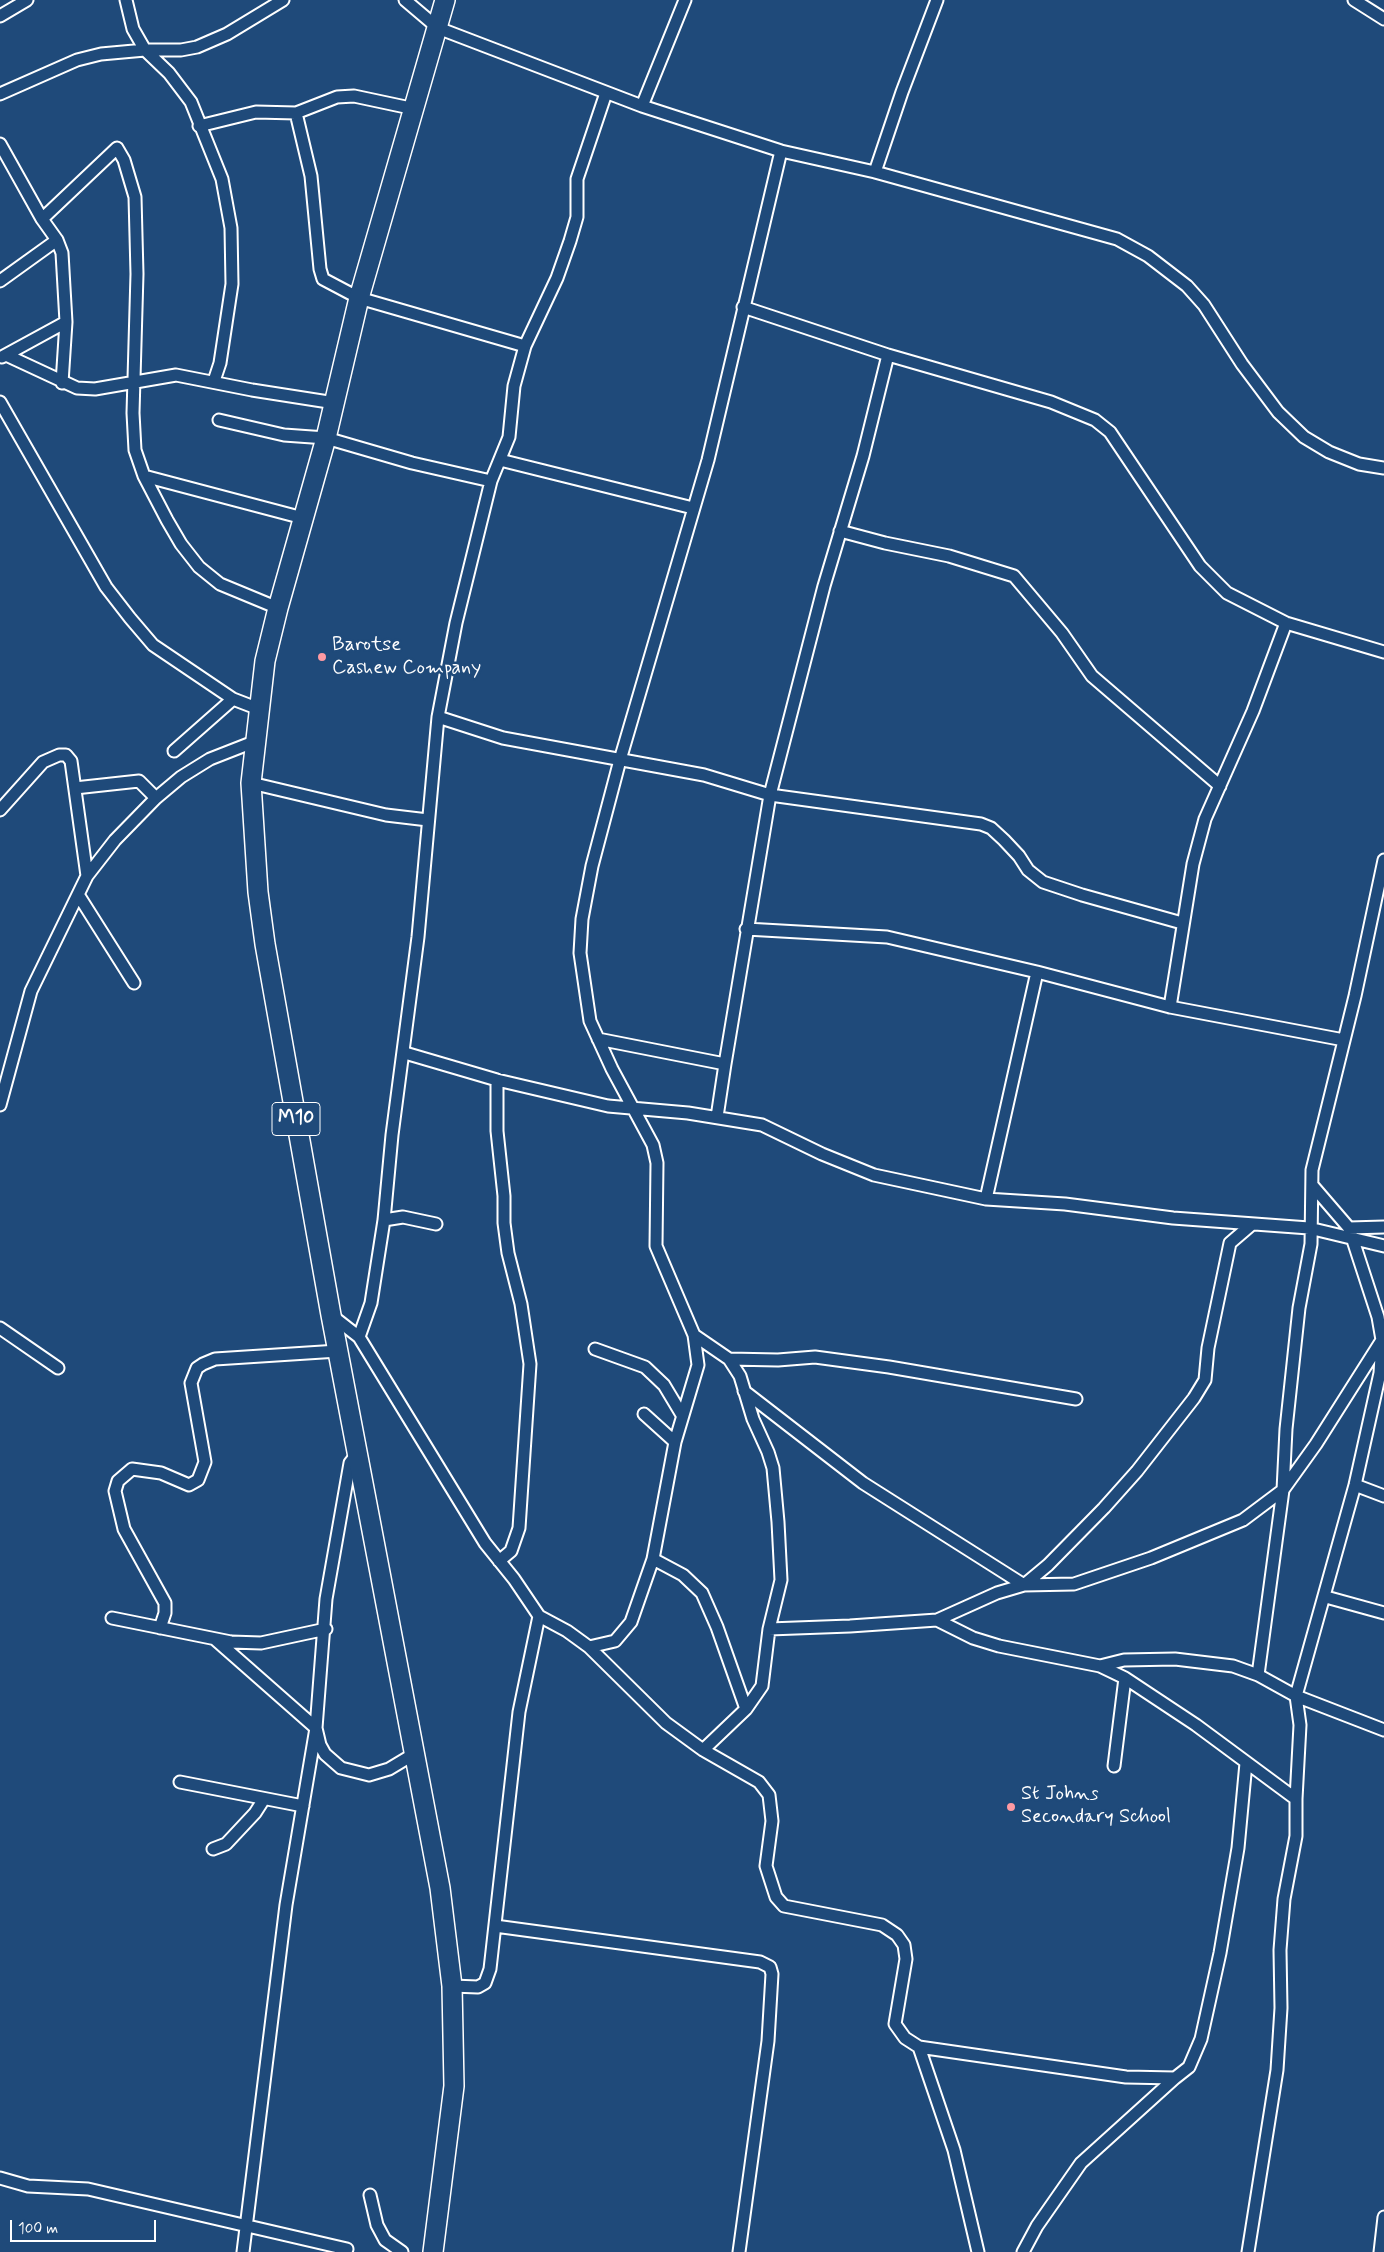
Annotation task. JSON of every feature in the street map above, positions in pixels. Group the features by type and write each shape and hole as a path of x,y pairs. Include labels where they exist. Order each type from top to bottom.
{"main road":[{"name":"M10","path":"433,2252 454,2086 452,1986 440,1888 331,1315 265,944 258,892 252,783 265,662 278,608 326,438 360,298 446,0"}],"street":[{"path":"0,16 26,0"},
{"path":"126,0 133,29 145,50 169,73 191,102 199,126 222,178 231,228 232,284 220,363 214,381"},
{"path":"0,94 77,60 100,54 197,47 227,34 282,0"},
{"path":"405,0 438,28 642,106 781,150 874,172 1117,239 1148,256 1187,286 1204,305 1242,364 1278,412 1304,437 1329,452 1359,464 1384,468"},
{"path":"642,106 685,0"},
{"path":"874,172 937,0"},
{"path":"1354,0 1384,19"},
{"path":"360,1337 371,1303 384,1220 392,1135 418,936 438,717 456,623 492,481 509,437 514,386 525,346 557,278 570,241 576,217 577,179 606,92"},
{"path":"199,126 256,112 296,113 337,97 354,96 415,109"},
{"path":"296,113 311,176 322,276 327,282 360,298 525,346"},
{"path":"0,144 42,219 57,240 62,254 65,276 66,322 62,383"},
{"path":"42,219 117,148 124,160 135,197 135,450 144,476 181,544 199,567 225,586 278,608"},
{"path":"589,1647 615,1640 631,1622 652,1559 682,1415 698,1365 694,1335 656,1246 657,1163 652,1145 590,1021 583,985 580,953 582,919 592,866 620,760 708,460 781,150"},
{"path":"0,281 57,240"},
{"path":"743,307 888,355 1051,402 1095,420 1110,432 1200,566 1227,593 1286,623 1384,652"},
{"path":"3,356 66,322"},
{"path":"717,1117 746,929 770,795 840,531 863,456 888,355"},
{"path":"3,356 29,364 62,383 77,388 95,389 176,375 252,390 335,403"},
{"path":"0,402 14,423 61,510 106,586 130,618 153,645 233,700 259,709"},
{"path":"219,420 284,435 326,438 412,463 492,481"},
{"path":"500,460 693,508"},
{"path":"144,476 303,518"},
{"path":"840,531 885,543 949,556 1014,576 1062,633 1092,676 1220,786"},
{"path":"1170,1007 1182,923 1193,864 1205,819 1253,711 1286,623"},
{"path":"174,751 233,700"},
{"path":"438,717 503,738 704,775 770,795 981,824 991,828 1004,840 1019,856 1028,870 1043,882 1182,923"},
{"path":"0,1105 31,991 79,896 87,876 115,840 156,798 181,777 210,759 256,741"},
{"path":"0,810 44,762 59,755 66,755 71,761 87,876"},
{"path":"75,788 139,781 156,798"},
{"path":"252,783 386,814 428,820"},
{"path":"1258,1675 1283,1490 1287,1420 1299,1308 1311,1244 1309,1228 1312,1170 1344,1040 1384,860"},
{"path":"79,896 134,983"},
{"path":"746,929 887,937 1037,972 1170,1007 1344,1040"},
{"path":"986,1199 1037,972"},
{"path":"598,1039 725,1064"},
{"path":"404,1053 497,1080 608,1106 717,1117 762,1125 822,1154 874,1175 986,1199 1065,1204 1173,1218 1309,1228 1384,1246"},
{"path":"497,1080 497,1131 504,1196 504,1223 508,1253 521,1304 530,1364 519,1528 511,1551 499,1561"},
{"path":"1248,2252 1277,2070 1281,2008 1280,1950 1284,1899 1296,1836 1300,1725 1296,1696 1326,1597 1381,1385 1383,1338 1354,1239 1349,1228 1312,1185"},
{"path":"384,1220 403,1218 436,1224"},
{"path":"1024,1585 1048,1565 1104,1508 1137,1471 1194,1398 1204,1380 1208,1348 1230,1243 1251,1225"},
{"path":"1349,1228 1384,1227"},
{"path":"331,1315 360,1337 485,1543 514,1579 539,1616 553,1622 589,1647 666,1723 703,1750 759,1782 769,1795 772,1821 766,1866 774,1892 784,1906 882,1925 897,1935 904,1945 906,1958 895,2024 905,2038 919,2047 1126,2078 1175,2078"},
{"path":"0,1328 58,1368"},
{"path":"694,1335 729,1359 740,1376 773,1468 781,1580 769,1629 762,1686 746,1709 703,1750"},
{"path":"769,1629 937,1620 997,1592 1024,1585 1074,1584 1151,1558 1243,1520 1283,1490 1316,1444 1383,1338"},
{"path":"595,1349 646,1367 664,1385 682,1415"},
{"path":"160,1628 165,1613 165,1603 124,1529 115,1491 118,1481 132,1469 161,1473 189,1485 198,1480 204,1462 191,1383 197,1368 203,1364 215,1359 338,1351"},
{"path":"729,1359 778,1360 815,1356 1076,1399"},
{"path":"744,1391 863,1483 1024,1585"},
{"path":"644,1414 676,1442"},
{"path":"243,2252 273,1998 286,1905 316,1728 326,1629 326,1599 350,1462 358,1452"},
{"path":"1355,1485 1384,1496"},
{"path":"652,1559 683,1575 702,1594 717,1628 746,1709"},
{"path":"1326,1597 1384,1613"},
{"path":"452,1986 478,1987 485,1982 490,1970 519,1712 539,1616"},
{"path":"112,1618 216,1640 261,1643 326,1629"},
{"path":"937,1620 973,1638 999,1646 1100,1666 1125,1678 1196,1725 1296,1799"},
{"path":"216,1640 316,1728 320,1745 325,1754 341,1768 368,1775 378,1773 414,1754"},
{"path":"1100,1666 1124,1660 1175,1659 1233,1666 1258,1675 1296,1696 1384,1730"},
{"path":"1114,1766 1125,1678"},
{"path":"1023,2252 1037,2226 1081,2163 1189,2067 1201,2039 1220,1953 1238,1848 1246,1763"},
{"path":"180,1782 303,1806"},
{"path":"213,1849 226,1844 255,1813 264,1799"},
{"path":"495,1926 760,1962 770,1967 772,1974 768,2041 739,2252"},
{"path":"919,2047 954,2150 978,2252"},
{"path":"0,2178 28,2186 88,2189 347,2249"},
{"path":"370,2195 377,2224 384,2240 402,2252"},
{"path":"1380,2252 1384,2217"}],"place":[{"name":"Barotse Cashew Company","path":"322,657"},
{"name":"St Johns Secondary School","path":"1011,1807"}]}
